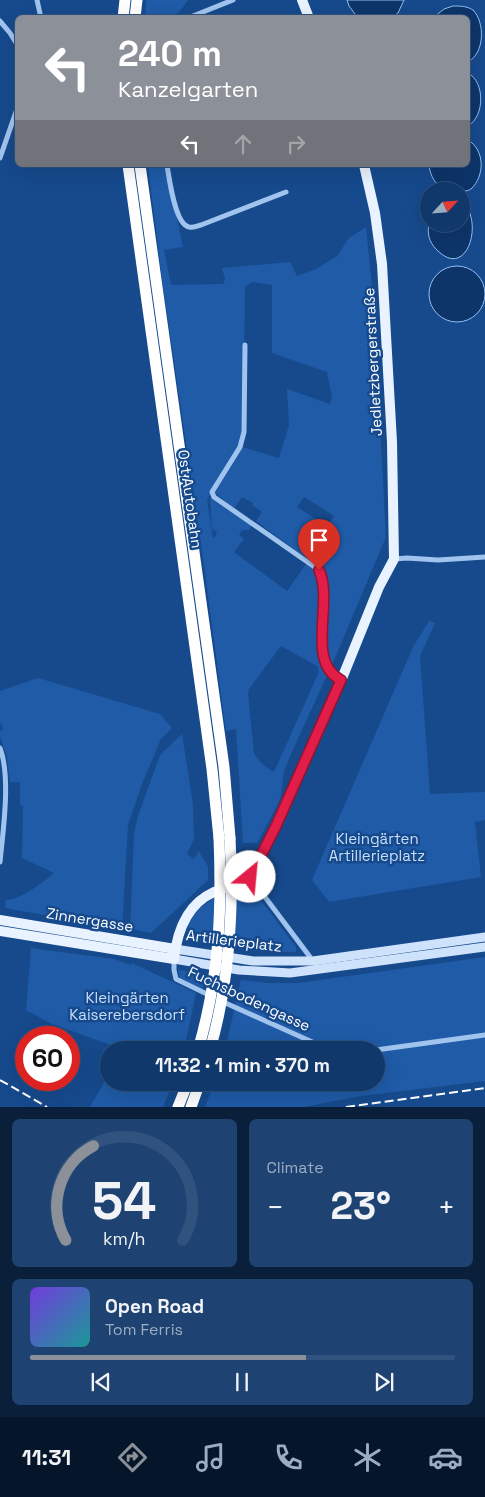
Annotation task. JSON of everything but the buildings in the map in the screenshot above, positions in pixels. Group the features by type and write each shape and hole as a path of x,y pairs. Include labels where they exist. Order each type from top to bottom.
{"highway":[{"path":"123,15 125,0"},
{"path":"135,15 137,0"},
{"name":"Ost Autobahn","path":"128,167 212,769 225,838"},
{"name":"Ost Autobahn","path":"140,167 224,767 225,838"},
{"path":"201,1041 206,1025 214,980 220,931 221,884 225,838"},
{"path":"212,1041 226,982 231,932 233,884 225,838"},
{"path":"178,1107 184,1091"},
{"path":"191,1107 197,1091"}],"main road":[{"path":"302,0 308,15"},
{"name":"Jedletzbergerstraße","path":"364,167 375,213 382,264 392,442 394,558"},
{"path":"250,877 276,826 341,680 379,587 394,558"},
{"name":"Artillerieplatz","path":"250,877 212,892 197,903 185,917 174,954 239,970 290,973 313,966"},
{"name":"Zinnergasse","path":"0,920 174,954"},
{"name":"Zinnergasse","path":"0,931 174,954"},
{"path":"313,966 485,938"},
{"path":"313,966 485,947"}],"street":[{"path":"38,0 40,15"},
{"path":"196,15 233,0"},
{"path":"0,21 15,41"},
{"path":"0,158 15,115"},
{"path":"167,167 179,217 184,225 190,228 286,192"},
{"path":"245,345 242,440 240,447 212,492 214,497 319,570 324,590 322,642 324,659 330,673 341,680"},
{"path":"394,558 438,560 485,557"},
{"path":"0,748 5,776 0,862"},
{"name":"Artillerieplatz","path":"250,877 313,966"},
{"name":"Fuchsbodengasse","path":"174,954 174,975 178,980 310,1041"},
{"path":"385,1049 485,1035"}],"green space":[{"path":"146,0 188,0 175,15 145,15"},
{"path":"148,167 166,167 183,247 164,250 171,285 223,284 225,279 222,268 290,262 297,276 316,269 337,256 349,238 366,227 373,295 386,537 335,658 284,771 281,795 277,806 257,843 243,843 236,729 226,731 163,286","holes":["252,282 272,285 272,353 327,372 332,397 330,404 287,389 289,425 279,458 239,446 243,430 245,287","215,493 234,509 242,497 253,503 252,505 262,512 256,521 309,560 287,591 234,552 244,539 239,535 242,530 249,530 252,525 210,497 212,529 217,532 213,538 207,500 209,496","304,497 334,516 327,526 297,507","281,646 317,666 319,672 274,772 262,764 254,753 248,694 249,689"]},
{"name":"Kleingärten Artillerieplatz","path":"429,621 435,623 420,656 430,794 485,792 485,820 475,822 481,877 329,902 312,880 413,647"},
{"path":"38,678 160,714 172,728 161,739 142,784 128,825 122,929 5,908 6,900 25,894 54,873 22,858 23,806 20,805 20,782 10,782 7,757 0,736 0,731 4,729 0,723 0,691"},
{"path":"182,734 193,804 194,839 187,854 194,859 199,851 208,867 208,880 151,933 130,929 134,833 138,816 160,755"},
{"path":"247,887 254,891 296,947 296,952 257,950 220,945 186,936 189,925 200,908 217,897"},
{"name":"Kleingärten Kaiserebersdorf","path":"31,948 114,959 131,965 132,963 196,993 186,1041 100,1041 80,1034 80,1026 58,1026 26,1010"},
{"path":"485,957 485,1081 361,1096 303,1107 205,1107 211,1091 385,1091 385,1041 227,1041 241,980 268,983 298,983"},
{"path":"178,970 205,973 203,989 180,978"},
{"path":"100,1089 100,1091 170,1091 163,1107 90,1107"}],"shaded area":[{"path":"347,0 404,0 398,13 395,15 356,15"},
{"path":"461,6 473,10 477,15 481,29 480,45 478,52 470,61 470,15 436,15 444,9"},
{"path":"470,74 478,84 481,99 478,115 470,124"},
{"path":"470,141 478,150 481,170 476,184 470,190 470,182 436,182 429,167 470,167"},
{"path":"470,214 472,233 470,244 464,253 457,258 447,257 436,249 428,232 470,232"},
{"path":"451,266 463,266 473,270 481,278 485,294 481,310 473,318 463,322 451,322 441,318 433,310 429,300 429,288 433,278 441,270"}],"railway":[{"path":"0,1080 47,1107"},
{"path":"346,1107 485,1088"}],"route":[{"path":"250,877 276,826 341,680 330,673 322,651 325,600 323,581 319,570"}]}
